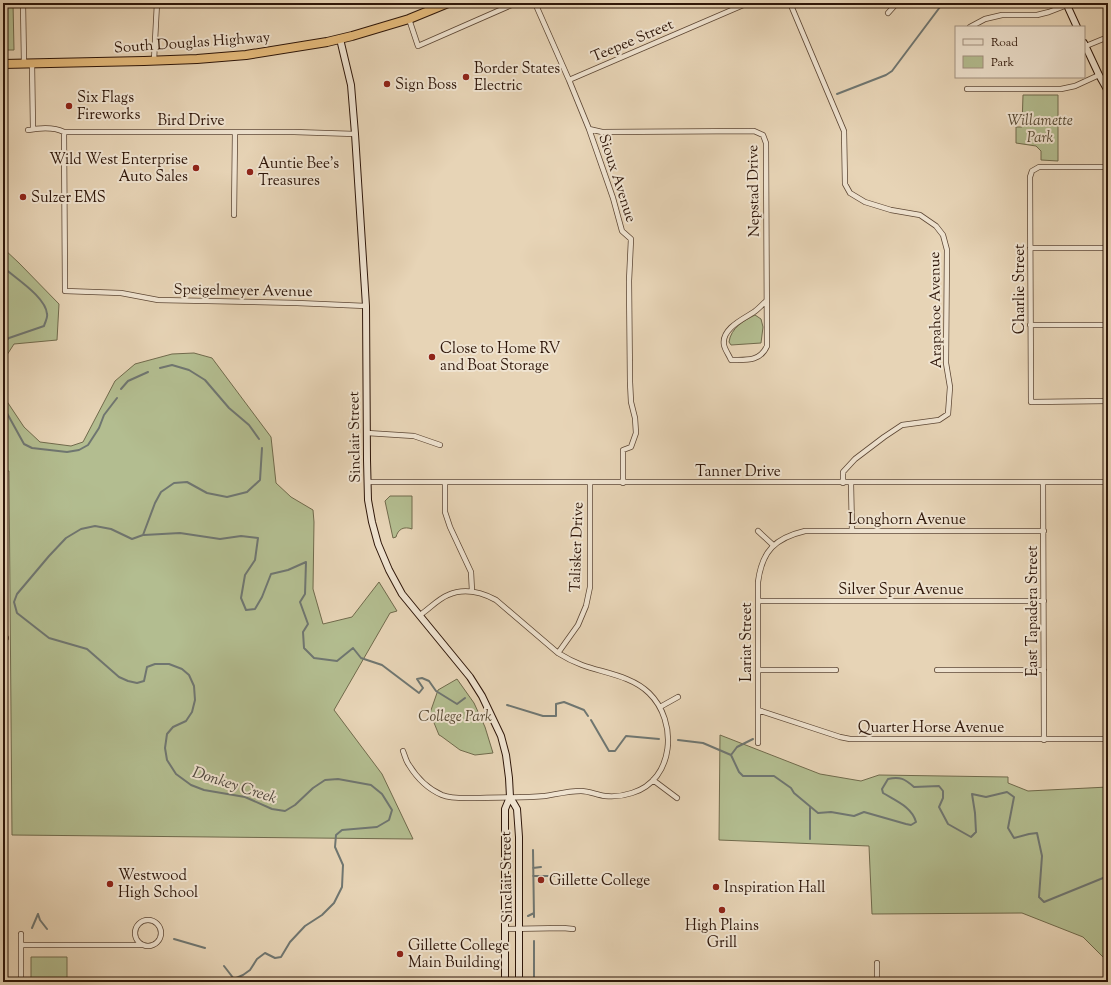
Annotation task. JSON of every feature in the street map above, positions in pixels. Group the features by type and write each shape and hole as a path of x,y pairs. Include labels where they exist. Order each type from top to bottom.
{"highway":[{"name":"South Douglas Highway","path":"3,64 197,59 246,55 340,39 408,19 448,3"}],"street":[{"path":"23,3 28,63"},
{"path":"154,60 157,3"},
{"path":"408,19 418,46 516,3"},
{"name":"Sioux Avenue","path":"536,3 589,129 613,198 622,232 631,239 629,280 630,382 631,402 635,418 636,433 630,447 623,450 623,483"},
{"name":"Teepee Street","path":"569,80 748,3"},
{"name":"Arapahoe Avenue","path":"790,3 844,131 844,184 850,193 865,202 891,210 920,216 936,226 943,235 947,250 946,363 950,387 948,414 939,420 902,425 855,459 843,472 843,483"},
{"path":"888,13 897,3"},
{"path":"972,26 985,19 1002,15 1037,14 1049,12 1066,4 1077,26"},
{"path":"1108,37 1085,45 1108,90"},
{"name":"Sinclair Street","path":"340,39 351,85 366,306 368,500 378,544 389,570 402,594 470,677 482,696 501,736 506,756 510,797 505,809 505,982"},
{"name":"Bird Drive","path":"28,63 30,130 58,129 64,132 294,132 355,134"},
{"path":"967,89 1061,89 1075,86 1099,75"},
{"name":"Nepstad Drive","path":"589,129 602,132 754,131 763,135 766,143 767,346 764,352 756,358 748,360 731,360 724,345 725,337 729,330 738,321 755,311 766,301"},
{"name":"Speigelmeyer Avenue","path":"64,132 65,290 121,293 158,300 366,306"},
{"path":"234,132 234,215"},
{"name":"Charlie Street","path":"1108,167 1039,167 1032,171 1030,177 1031,402 1108,401"},
{"path":"1030,248 1108,248"},
{"path":"1030,325 1108,325"},
{"path":"367,433 414,436 440,444"},
{"name":"Tanner Drive","path":"368,482 1108,482"},
{"name":"East Tapadera Street","path":"1043,482 1044,740"},
{"path":"445,483 445,512 450,527 472,572 472,591"},
{"name":"Talisker Drive","path":"558,653 578,625 586,606 590,587 590,483"},
{"path":"851,483 852,531"},
{"path":"758,530 773,545"},
{"name":"Longhorn Avenue","path":"773,545 782,539 805,531 1044,531"},
{"name":"Lariat Street","path":"758,743 758,582 760,569 764,558 773,545"},
{"path":"403,751 408,765 422,782 430,789 444,796 457,798 545,796 583,791 604,796 619,796 633,793 653,780 665,761 668,746 668,733 665,718 660,707 649,693 637,684 624,678 567,659 496,600 485,594 472,591 458,592 447,595 420,615"},
{"name":"Silver Spur Avenue","path":"758,601 1044,601"},
{"path":"758,670 836,670"},
{"path":"937,670 1044,670"},
{"path":"660,707 678,697"},
{"name":"Quarter Horse Avenue","path":"758,710 850,739 1108,739"},
{"path":"653,780 677,798"},
{"name":"Sinclair Street","path":"510,797 517,809 519,837 520,982"},
{"path":"22,945 150,946 154,945 160,940 160,927 154,922 141,922 136,929 136,938 142,945"},
{"path":"505,929 573,929"},
{"path":"22,934 22,982"},
{"path":"878,963 878,982"}],"green space":[{"path":"3,3 13,3 14,50 3,50"},
{"name":"Willamette Park","path":"1023,95 1058,95 1058,161 1041,160 1041,151 1036,146 1016,143 1016,127 1022,127"},
{"path":"3,248 59,304 57,340 14,344 5,358 3,375"},
{"path":"755,315 761,319 763,327 761,343 731,345 729,342 730,337 735,329 742,322"},
{"path":"194,353 212,358 271,437 276,483 291,497 313,510 313,589 323,624 352,617 379,582 397,611 390,613 334,710 382,774 413,839 12,835 9,471 3,470 3,389 4,397 24,427 40,442 71,446 83,442 115,381 135,364 172,354"},
{"path":"390,496 412,496 412,529 402,529 398,532 396,537 393,538 385,501"},
{"name":"College Park","path":"457,679 474,703 485,727 493,753 475,755 460,750 439,735 430,713 438,690"},
{"path":"720,735 820,774 861,781 879,775 1008,777 1008,783 1028,791 1108,787 1108,962 1083,937 1022,913 872,914 869,846 719,840"},
{"path":"31,957 67,957 67,982 31,982"}],"waterway":[{"path":"837,94 886,75 892,71 943,3"},
{"name":"Donkey Creek","path":"3,267 36,295 45,308 47,316 44,326 9,338 3,343"},
{"name":"Donkey Creek","path":"160,368 172,365 189,370 205,380 229,408 249,425 259,439"},
{"name":"Donkey Creek","path":"121,389 128,381 148,372"},
{"name":"Donkey Creek","path":"3,406 24,444 32,448 67,452 79,450 88,445 99,428 104,415 117,398"},
{"name":"Donkey Creek","path":"232,982 234,979 250,970 257,959 265,953 275,958 281,957 290,942 305,926 322,915 334,903 342,887 343,865 335,847 336,835 342,830 377,827 389,820 392,810 382,794 371,785 338,779 325,780 313,788 295,805 285,811 272,809 245,797 204,790 191,785 176,774 167,760 165,748 167,734 173,727 186,721 192,712 195,700 194,686 189,675 182,669 169,664 155,664 147,667 144,681 137,683 128,681 119,677 87,649 49,638 17,613 14,602 17,594 49,556 66,538 81,529 95,526 111,529 132,539 143,535 155,503 161,492 174,483 187,482 207,493 227,497 247,492 260,480 262,448"},
{"path":"144,535 180,533 220,539 241,536 258,538 255,560 245,575 241,598 246,610 255,609 262,597 271,574 288,570 306,562 305,594 300,602 308,624 303,632 304,648 314,658 337,661 353,648 361,658 382,665 419,693 423,688 417,679 422,678 429,681 436,691 457,704 465,698"},
{"path":"507,705 543,716 556,716 556,704 564,702 584,710 588,716"},
{"path":"591,720 609,751 615,751 626,736 659,739"},
{"path":"731,755 737,747 753,739"},
{"path":"678,740 703,743 731,755 739,772 743,776 774,776 791,788 794,793 818,813 831,812 854,816 864,812 911,825 916,822 911,812 903,805 883,793 882,789 888,779 899,778 905,780 914,787 939,786 943,791 943,798 939,807 948,824 971,837 976,832 972,794 986,797 1007,792 1014,797 1008,828 1014,838 1037,833 1042,856 1039,897 1044,902 1108,876"},
{"path":"810,808 810,839"},
{"path":"533,850 534,917"},
{"path":"533,868 541,867"},
{"path":"533,876 554,876"},
{"path":"528,916 534,913"},
{"path":"38,914 40,920 47,929"},
{"path":"32,928 38,914"},
{"path":"174,939 205,948"},
{"path":"534,941 534,982"},
{"path":"224,966 234,979"}],"place":[{"name":"Border States Electric","path":"466,77"},
{"name":"Sign Boss","path":"387,84"},
{"name":"Six Flags Fireworks","path":"69,106"},
{"name":"Wild West Enterprise Auto Sales","path":"196,168"},
{"name":"Auntie Bee's Treasures","path":"250,172"},
{"name":"Sulzer EMS","path":"23,197"},
{"name":"Close to Home RV and Boat Storage","path":"432,357"},
{"name":"Gillette College","path":"541,880"},
{"name":"Westwood High School","path":"110,884"},
{"name":"Inspiration Hall","path":"716,887"},
{"name":"High Plains Grill","path":"722,910"},
{"name":"Gillette College Main Building","path":"400,954"}]}
